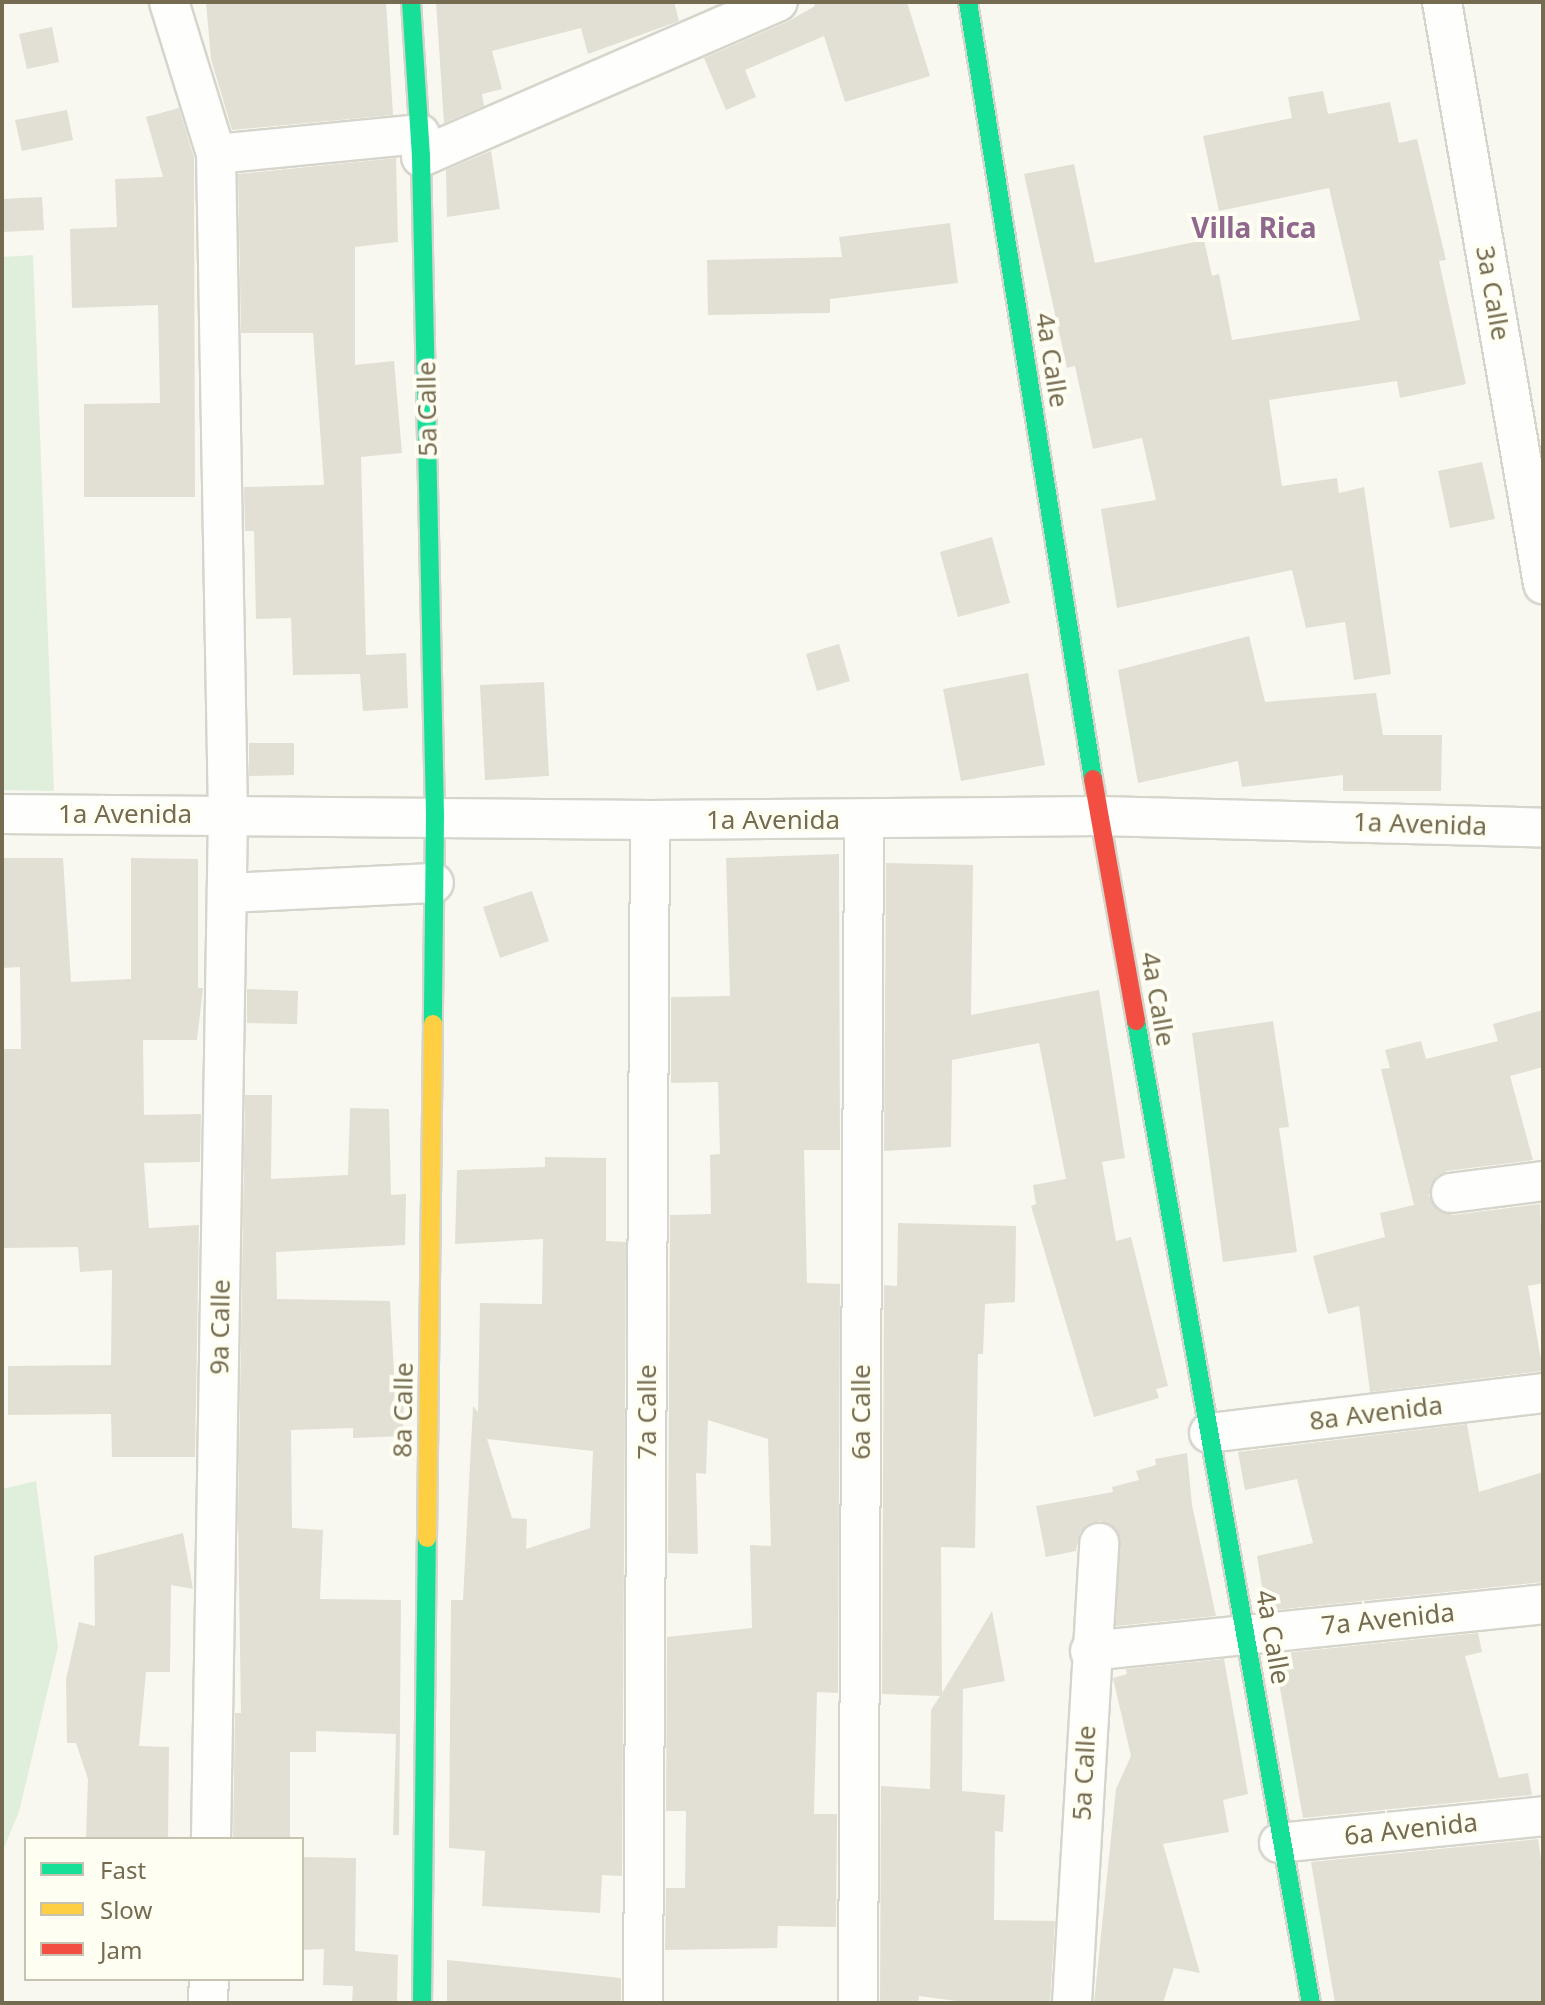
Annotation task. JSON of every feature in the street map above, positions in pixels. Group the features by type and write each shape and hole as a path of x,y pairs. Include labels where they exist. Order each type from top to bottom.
{"street":[{"name":"9a Calle","path":"169,2 216,154 228,815 211,1837"},
{"name":"5a Calle","path":"411,2 420,145 435,817"},
{"path":"216,154 420,145 778,2"},
{"name":"4a Calle","path":"968,2 1099,816 1248,1634 1279,1843 1311,2003"},
{"name":"3a Calle","path":"1442,2 1543,584"},
{"name":"1a Avenida","path":"2,814 650,820 1099,816 1543,828"},
{"name":"8a Calle","path":"422,2003 435,817"},
{"name":"7a Calle","path":"643,2003 650,820"},
{"name":"6a Calle","path":"858,2003 864,820"},
{"path":"227,893 434,883"},
{"path":"1451,1193 1543,1181"},
{"name":"8a Avenida","path":"1209,1433 1543,1393"},
{"name":"5a Calle","path":"1072,2003 1090,1651 1099,1543"},
{"name":"7a Avenida","path":"1090,1651 1543,1604"},
{"name":"6a Avenida","path":"1279,1843 1543,1816"},
{"path":"208,2003 209,1981"}],"green space":[{"path":"33,255 54,791 2,790 2,257"},
{"path":"36,1481 58,1647 19,1812 2,1852 2,1489"}],"building":[{"path":"206,2 386,2 393,115 232,130 211,59"},
{"path":"436,2 674,2 679,21 588,54 581,28 492,51 502,89 482,94 484,106 444,123"},
{"path":"814,2 907,2 930,76 845,102 824,36 745,70 756,97 726,110 704,58 787,22 815,6"},
{"path":"52,27 59,62 27,69 19,34"},
{"path":"1323,91 1328,114 1390,102 1399,143 1417,139 1446,260 1439,261 1466,384 1400,398 1397,381 1269,400 1282,486 1337,478 1339,493 1364,487 1391,674 1354,680 1345,622 1306,628 1292,570 1117,608 1101,509 1156,500 1142,438 1093,449 1075,366 1067,368 1024,174 1074,164 1095,263 1204,240 1212,276 1219,274 1232,340 1360,320 1329,188 1219,211 1203,136 1292,118 1288,97"},
{"path":"179,108 194,158 195,497 84,497 84,404 160,403 158,305 72,308 70,229 117,227 115,179 163,177 146,117"},
{"path":"67,110 73,140 22,151 15,120"},
{"path":"491,151 500,209 447,217 446,170"},
{"path":"396,158 398,242 355,247 355,365 394,361 402,453 361,457 366,655 406,653 408,708 363,711 360,674 293,675 291,618 256,619 254,531 245,531 244,487 324,485 313,333 241,333 238,174"},
{"path":"42,197 44,230 2,232 2,199"},
{"path":"950,223 958,283 830,299 830,313 708,315 707,260 842,257 839,237"},
{"path":"1482,462 1495,519 1450,528 1438,471"},
{"path":"992,537 1010,603 958,617 940,552"},
{"path":"1249,636 1265,702 1376,693 1383,735 1442,735 1441,791 1343,791 1343,775 1242,787 1238,761 1138,783 1118,670"},
{"path":"839,644 850,681 817,691 806,654"},
{"path":"1028,673 1045,765 961,781 943,689"},
{"path":"544,682 549,776 485,780 480,685"},
{"path":"249,743 294,743 294,775 249,776"},
{"path":"839,854 840,1150 804,1150 807,1283 840,1284 838,1693 817,1692 814,1814 837,1814 836,1927 778,1926 777,1948 665,1950 666,1888 685,1888 686,1811 666,1811 667,1637 752,1628 750,1545 771,1546 768,1439 708,1420 706,1474 696,1473 698,1554 668,1553 670,1215 711,1214 710,1155 720,1154 718,1082 671,1083 671,997 730,996 726,858"},
{"path":"2,858 63,858 71,982 131,979 131,858 198,859 198,988 203,988 197,1040 143,1040 144,1115 201,1114 200,1162 144,1163 149,1228 199,1225 195,1457 112,1457 111,1414 8,1415 8,1366 111,1365 112,1270 80,1272 78,1247 2,1248 2,1049 21,1049 20,967 2,968"},
{"path":"886,863 973,865 971,1015 1099,990 1125,1158 1102,1162 1116,1241 1131,1237 1168,1386 1156,1389 1159,1398 1094,1417 1031,1206 1036,1204 1033,1185 1066,1179 1039,1043 952,1060 951,1147 884,1151"},
{"path":"532,891 549,941 500,958 483,907"},
{"path":"247,989 298,991 297,1024 247,1023"},
{"path":"1543,1010 1543,1067 1510,1076 1533,1160 1447,1171 1437,1176 1429,1195 1434,1207 1453,1215 1540,1204 1543,1283 1528,1286 1543,1371 1370,1392 1359,1306 1328,1314 1313,1256 1385,1237 1380,1213 1414,1205 1381,1069 1390,1068 1385,1050 1421,1041 1426,1059 1498,1041 1493,1024"},
{"path":"1273,1021 1289,1127 1279,1128 1297,1252 1223,1262 1192,1033"},
{"path":"245,1095 272,1095 271,1179 348,1175 350,1108 389,1109 391,1195 406,1194 405,1245 276,1252 277,1299 390,1301 395,1392 404,1392 403,1436 353,1438 353,1428 291,1430 292,1528 323,1530 320,1599 401,1600 399,1835 393,1835 396,1734 316,1731 316,1752 290,1752 290,1837 233,1837 235,1713 241,1713 238,1517"},
{"path":"545,1157 606,1158 606,1241 626,1242 622,1876 602,1875 600,1913 482,1906 485,1851 449,1848 451,1600 463,1600 473,1406 478,1412 480,1303 542,1304 543,1239 455,1244 457,1170 545,1167","holes":["487,1439 593,1451 590,1528 526,1549 527,1519 512,1518"]},
{"path":"898,1223 1016,1226 1015,1302 985,1304 983,1354 978,1354 975,1548 941,1547 942,1693 992,1611 1005,1681 963,1689 962,1791 1005,1795 1003,1832 995,1831 994,1920 1055,1921 1050,2003 971,2003 919,1996 918,2003 880,2002 881,1786 930,1789 931,1710 940,1696 882,1694 884,1285 897,1286"},
{"path":"1467,1424 1479,1492 1543,1472 1543,1582 1266,1611 1257,1556 1313,1543 1297,1479 1245,1490 1238,1452"},
{"path":"1187,1453 1192,1505 1216,1616 1116,1626 1118,1532 1101,1521 1090,1523 1080,1532 1076,1551 1046,1557 1036,1506 1113,1492 1112,1487 1139,1480 1136,1471 1156,1465 1155,1459"},
{"path":"183,1533 193,1589 171,1585 170,1672 146,1672 139,1746 169,1747 168,1837 86,1837 88,1779 76,1743 67,1743 66,1679 79,1622 95,1626 94,1556"},
{"path":"1478,1633 1482,1652 1465,1656 1499,1778 1528,1773 1532,1795 1303,1818 1274,1654"},
{"path":"1224,1659 1248,1794 1223,1800 1229,1832 1163,1844 1200,1973 1174,1968 1163,2003 1094,2003 1116,1789 1131,1756 1113,1678 1127,1674 1126,1669"},
{"path":"1538,1839 1543,1873 1543,2003 1335,2003 1311,1862"},
{"path":"304,1857 356,1858 355,1951 398,1955 397,2003 352,2003 353,1986 323,1985 324,1949 304,1950"},
{"path":"447,1960 621,1978 621,2003 447,2003"}],"traffic: fast":[{"path":"411,2 421,157 435,817 433,1024"},
{"path":"968,2 1093,779"},
{"path":"1136,1021 1311,2003"},
{"path":"422,2003 427,1538"}],"traffic: slow":[{"path":"427,1538 433,1024"}],"traffic: jam":[{"path":"1093,779 1136,1021"}],"district":[{"name":"Villa Rica","path":"1254,227"}]}
